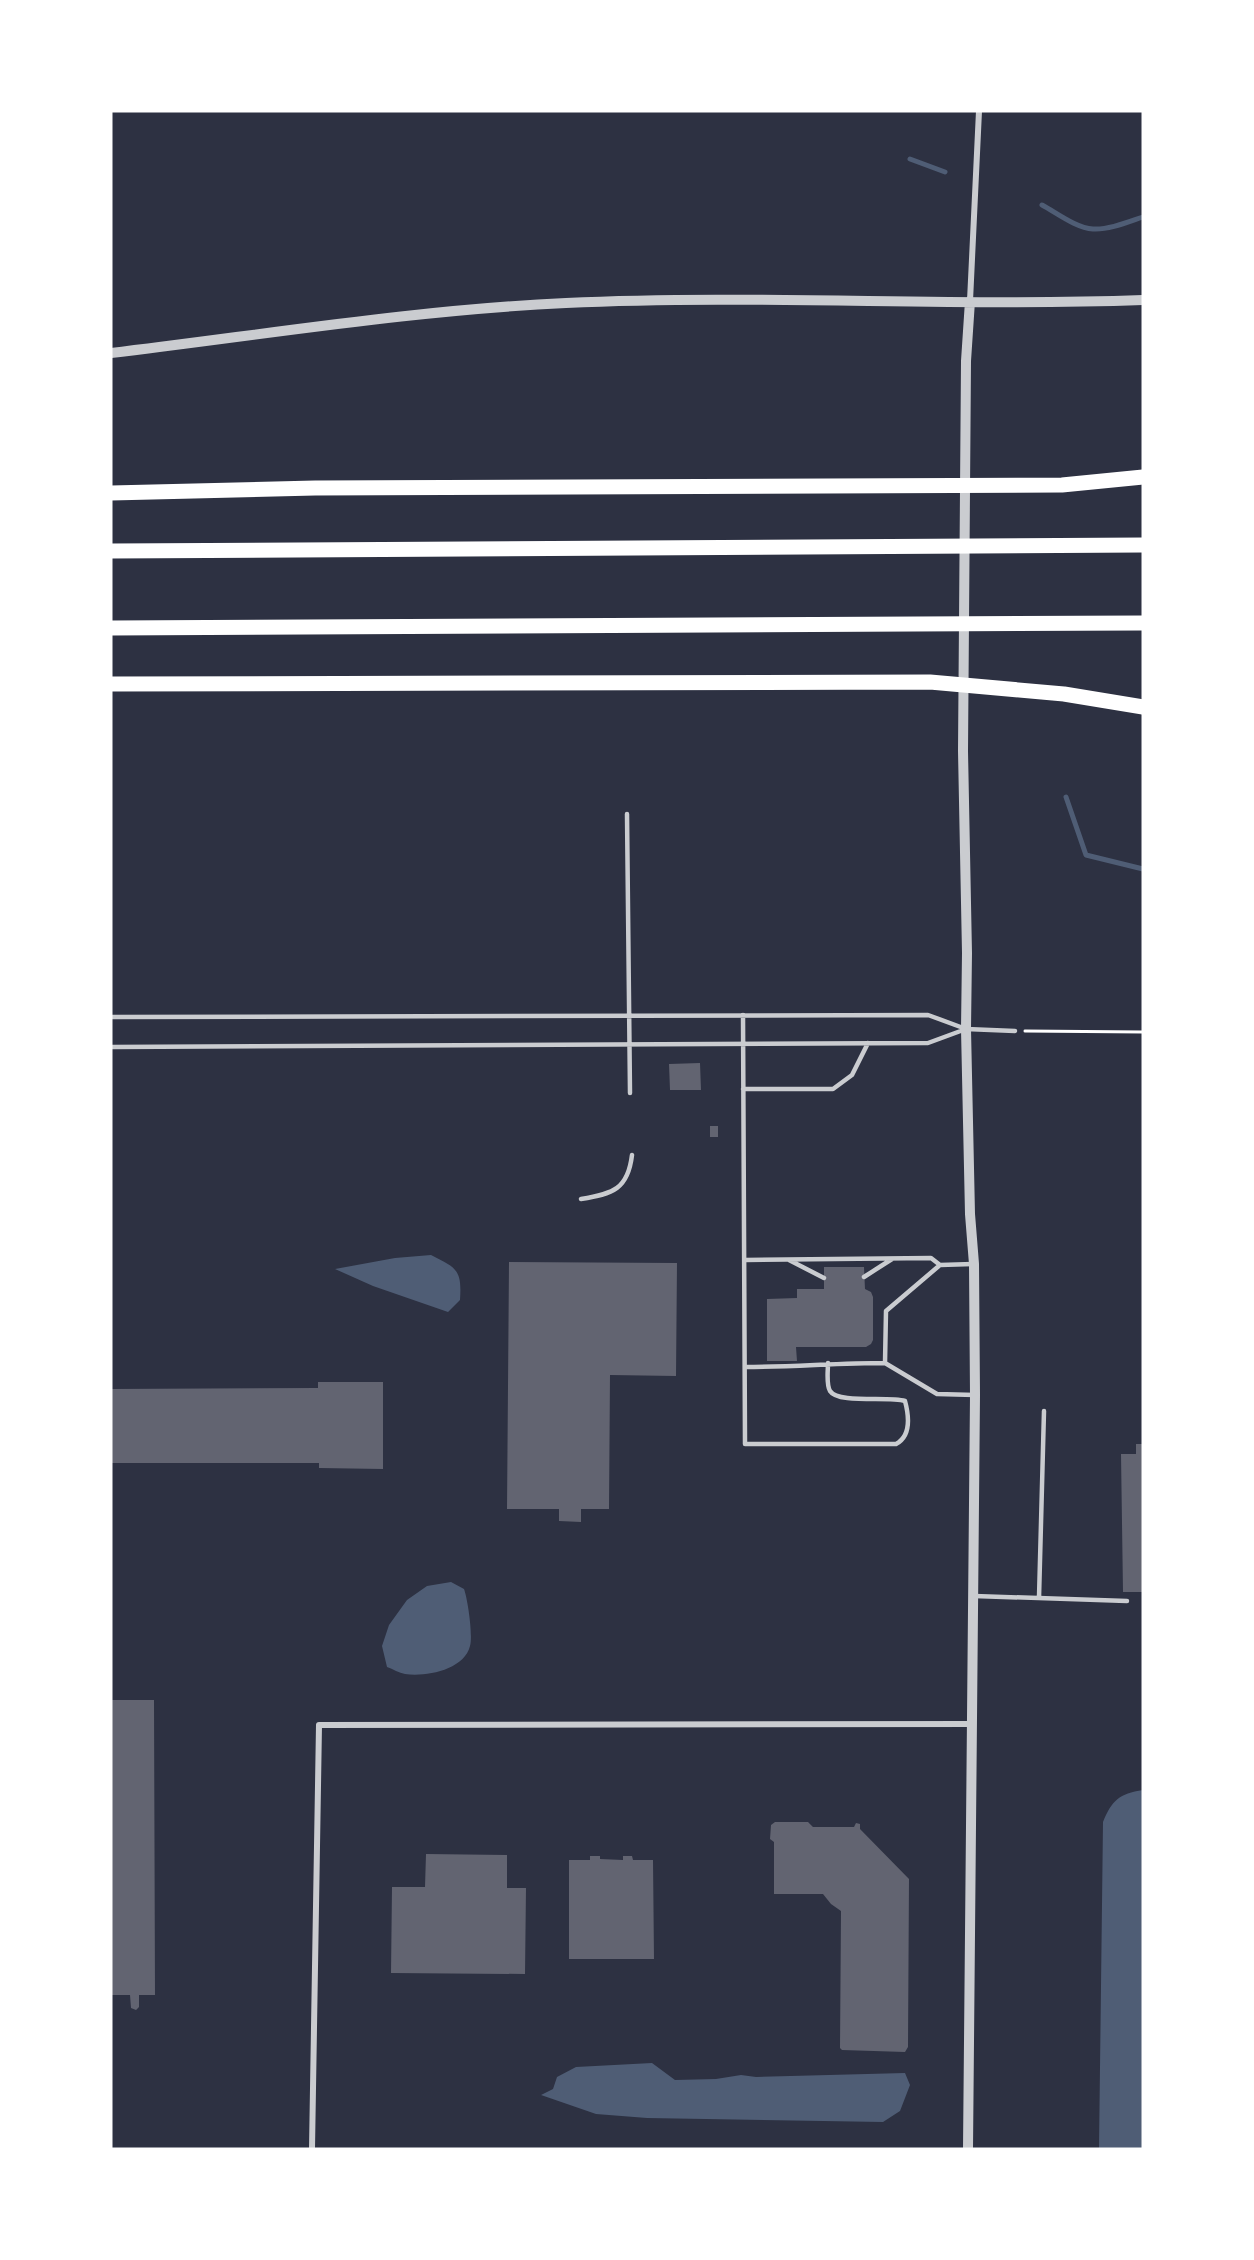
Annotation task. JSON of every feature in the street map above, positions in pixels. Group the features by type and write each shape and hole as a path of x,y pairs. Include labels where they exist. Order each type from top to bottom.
{"highway":[{"path":"111,492 315,488 1062,485 1143,477"},
{"path":"111,551 1143,545"},
{"path":"111,628 1143,623"},
{"path":"111,684 930,682 1036,691 1143,707"}],"street":[{"path":"968,2149 975,1264 970,1214 963,751 966,361 979,111"},
{"path":"111,353 446,313 542,304 769,300 1143,300"},
{"path":"312,2149 319,1725 973,1724"}],"lane":[{"path":"627,814 630,1093"},
{"path":"743,1015 745,1444 896,1444 903,1440 907,1432 905,1401 895,1398 849,1399 835,1396 830,1392 828,1385 828,1363"},
{"path":"111,1017 928,1015 966,1029 1015,1031"},
{"path":"111,1047 928,1043 966,1029"},
{"path":"743,1089 833,1089 852,1075 868,1043"},
{"path":"581,1199 601,1196 615,1190 624,1182 630,1171 632,1155"},
{"path":"744,1260 931,1258 940,1265"},
{"path":"864,1277 892,1259"},
{"path":"788,1260 824,1278"},
{"path":"885,1363 885,1311 940,1265 975,1264"},
{"path":"745,1368 801,1367 828,1363 885,1363 937,1394 975,1395"},
{"path":"1040,1598 1044,1411"},
{"path":"974,1596 1127,1601"}],"path":[{"path":"1015,1031 1143,1032"}],"water":[{"path":"431,1255 447,1263 459,1276 460,1300 448,1312 373,1286 335,1269 395,1258"},
{"path":"451,1582 464,1589 467,1601 471,1634 470,1646 466,1654 452,1666 433,1673 405,1674 387,1667 382,1646 389,1625 407,1600 427,1586"},
{"path":"1143,1790 1143,2149 1099,2149 1103,1822 1117,1799"},
{"path":"652,2063 675,2080 716,2079 741,2075 756,2077 905,2073 910,2085 900,2111 883,2122 647,2118 596,2114 541,2095 553,2089 557,2077 576,2067"}],"building":[{"path":"700,1063 701,1090 670,1090 669,1064"},
{"path":"710,1126 718,1126 718,1137 710,1137"},
{"path":"509,1262 677,1263 676,1376 610,1375 609,1509 581,1509 581,1522 559,1521 559,1509 507,1509"},
{"path":"824,1267 864,1267 865,1289 871,1292 873,1297 873,1340 871,1344 866,1347 796,1347 797,1361 767,1361 767,1299 797,1298 797,1289 824,1289"},
{"path":"318,1382 383,1382 383,1469 319,1468 319,1463 111,1463 111,1389 318,1388"},
{"path":"1136,1444 1143,1444 1143,1592 1123,1592 1121,1454 1136,1454"},
{"path":"111,1700 154,1700 155,1995 139,1995 139,2007 136,2010 131,2008 130,1995 111,1995"},
{"path":"775,1822 808,1822 813,1827 854,1827 856,1823 860,1824 860,1829 909,1879 908,2047 905,2052 842,2050 840,2048 841,1911 823,1894 774,1894 774,1842 770,1839 771,1825"},
{"path":"426,1854 507,1855 507,1888 526,1888 525,1974 391,1973 392,1887 425,1887"},
{"path":"590,1856 623,1860 623,1856 632,1856 633,1860 653,1860 654,1959 569,1959 569,1860 590,1860"}],"waterway":[{"path":"910,159 945,172"},
{"path":"1042,205 1073,223 1093,229 1112,227 1143,217"},
{"path":"1066,797 1086,855 1143,869"}]}
